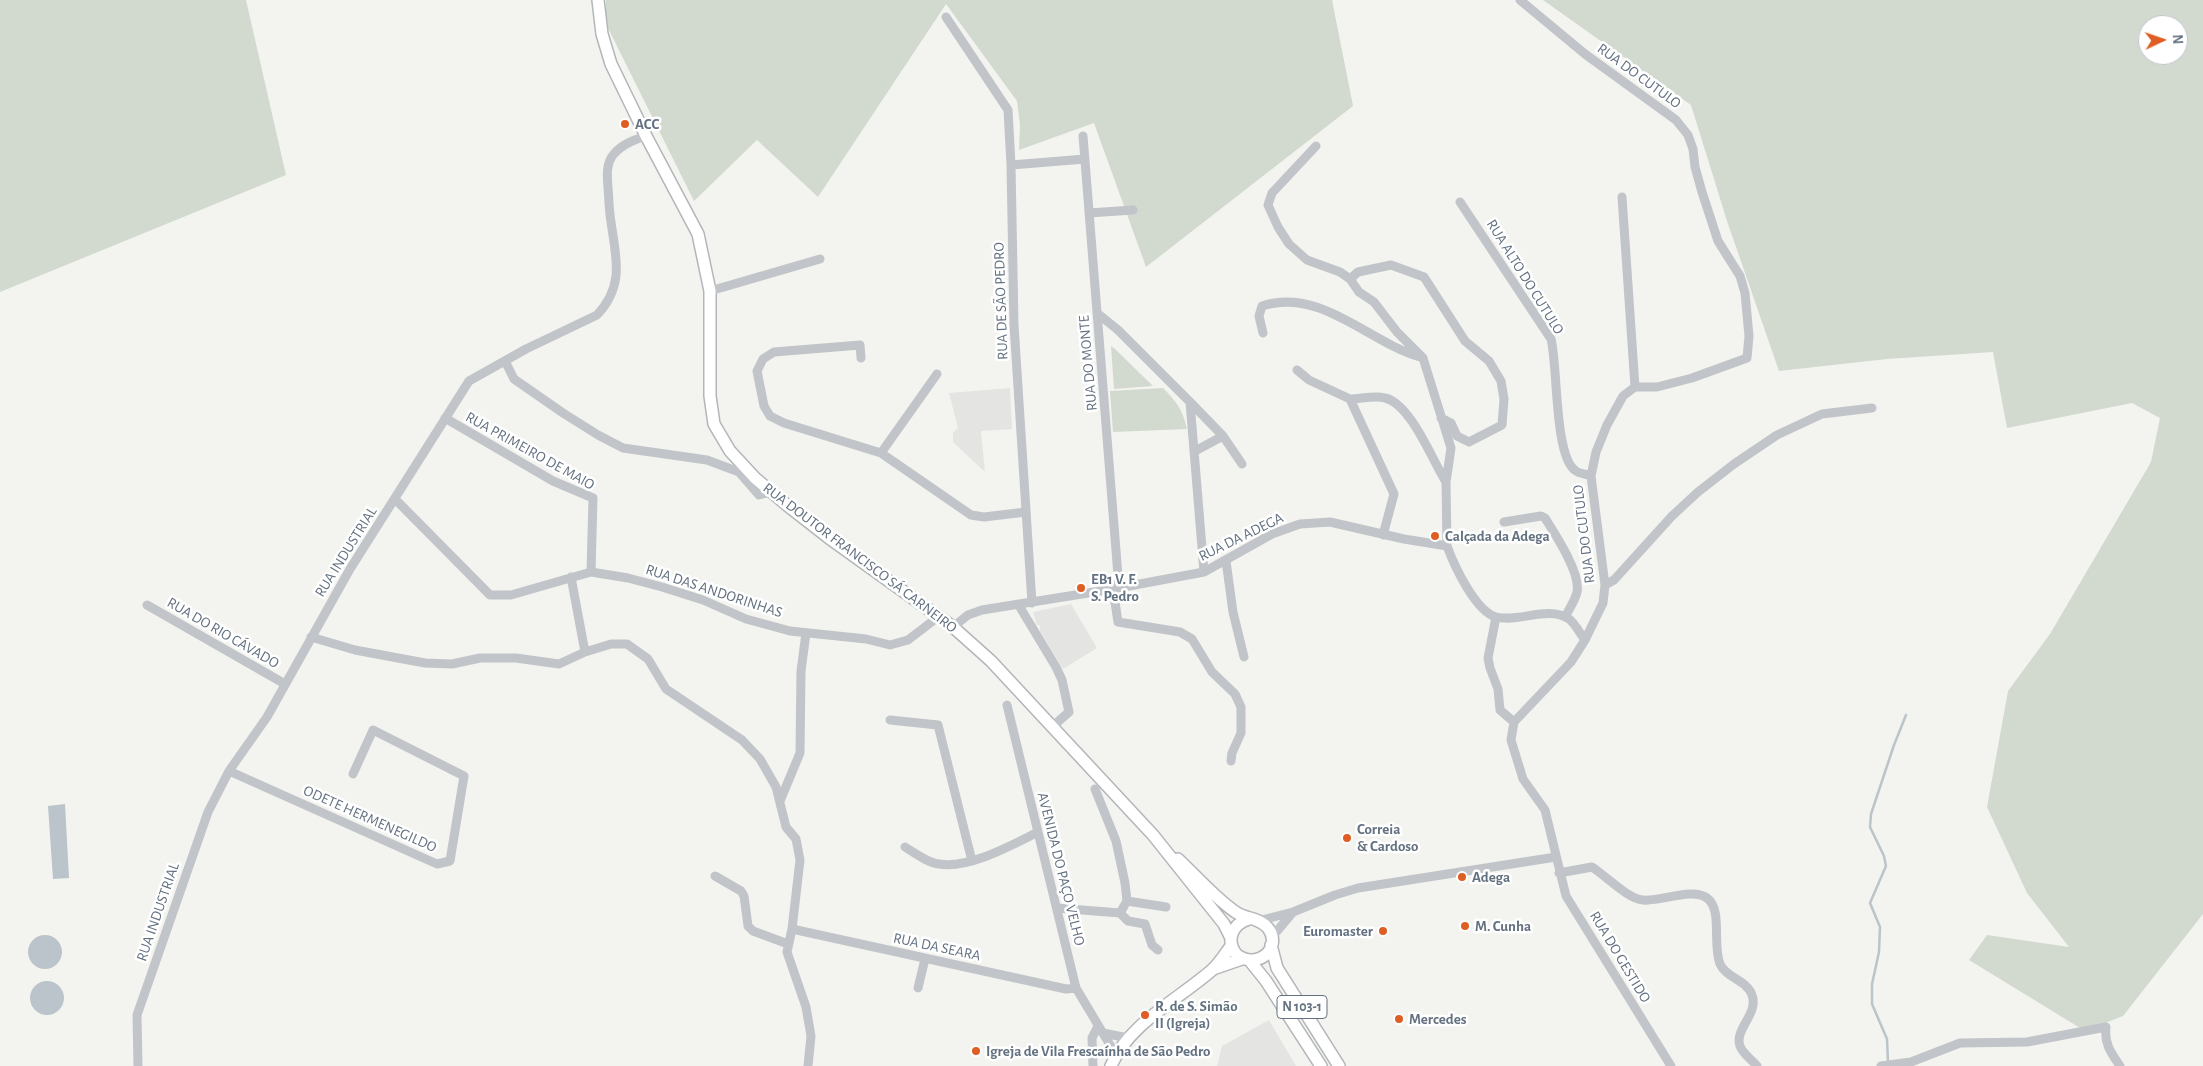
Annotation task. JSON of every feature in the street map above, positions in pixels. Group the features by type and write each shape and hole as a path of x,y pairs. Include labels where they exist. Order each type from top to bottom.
{"main road":[{"name":"RUA DOUTOR FRANCISCO SÁ CARNEIRO","path":"598,0 602,34 611,64 646,136 698,234 710,291 710,396 714,424 730,450 755,478 771,492 829,538 953,627 992,661 1152,835 1224,924 1231,942"},
{"name":"RUA DOUTOR FRANCISCO SÁ CARNEIRO","path":"1152,835 1236,912 1254,920"},
{"path":"1114,1060 1128,1038 1213,969 1231,942 1237,925 1254,920 1267,927 1271,941 1264,957 1213,969"},
{"name":"N 103-1","path":"1271,941 1277,968 1339,1066"},
{"path":"1231,942 1237,955 1246,960"},
{"name":"N 103-1","path":"1246,960 1266,981 1321,1066"}],"street":[{"name":"RUA DO CUTULO","path":"1514,722 1571,662 1585,640 1603,604 1605,585 1591,476 1596,452 1607,425 1623,396 1635,387 1657,387 1692,378 1747,358 1748,313 1740,276 1718,241 1698,176 1688,134 1676,120 1585,54 1520,0"},
{"name":"RUA DE SÃO PEDRO","path":"946,17 1008,110 1014,325 1032,602"},
{"name":"RUA INDUSTRIAL","path":"138,1066 137,1015 208,812 229,771 267,717 350,569 469,381 597,315 602,310 613,290 618,263 611,222 606,171 612,156 628,142 646,136"},
{"name":"RUA DO MONTE","path":"1083,136 1118,622 1180,632 1192,639 1212,672 1235,694 1240,707 1241,733 1232,753 1231,761"},
{"path":"1316,146 1272,193 1268,205 1278,227 1289,244 1307,260 1340,272 1350,279 1359,292 1374,302 1397,332 1423,358 1451,448 1446,482 1446,546 1456,570 1469,591 1488,613 1496,617 1506,618 1558,614 1570,619 1585,640"},
{"path":"1011,165 1085,159"},
{"path":"1622,197 1635,387"},
{"name":"RUA ALTO DO CUTULO","path":"1460,202 1551,339 1554,352 1556,392 1566,458 1576,471 1591,476"},
{"path":"1090,213 1133,210"},
{"path":"710,291 820,259"},
{"path":"1350,279 1358,272 1391,265 1424,277 1464,340 1489,361 1501,381 1504,399 1502,425 1469,442 1457,436 1452,423 1441,418"},
{"path":"1263,333 1259,316 1262,306 1277,301 1308,304 1358,325 1404,352 1423,358"},
{"path":"1097,313 1118,330 1224,436 1242,464"},
{"path":"861,358 860,345 774,352 763,359 757,371 764,406 770,416 784,423 881,453 971,515 984,517 1026,512"},
{"path":"505,361 514,379 537,396 624,448 706,460 739,472 759,494 771,492"},
{"path":"1298,370 1309,380 1350,400 1385,397 1399,405 1413,424 1446,482"},
{"path":"881,453 937,374"},
{"path":"1350,400 1394,494 1383,535"},
{"path":"1190,402 1204,572"},
{"path":"1605,585 1614,580 1672,516 1698,492 1734,464 1777,436 1822,414 1872,408"},
{"name":"RUA PRIMEIRO DE MAIO","path":"445,418 553,481 593,498 591,572"},
{"path":"1195,451 1224,436"},
{"name":"RUA DAS ANDORINHAS","path":"395,499 490,595 511,595 591,572 628,578 662,587 704,600 746,618 790,631 866,639 890,645 908,640 938,617"},
{"path":"1504,522 1542,516 1545,518 1566,551 1578,588 1574,601 1565,617"},
{"name":"RUA DA ADEGA","path":"953,627 968,615 982,610 1204,572 1272,534 1300,524 1330,522 1383,535 1446,546"},
{"path":"1226,561 1233,612 1244,657"},
{"path":"572,577 585,652"},
{"path":"1018,604 1062,680 1069,712 1053,726"},
{"name":"RUA DO RIO CÁVADO","path":"147,605 286,684"},
{"path":"1254,920 1293,912 1358,888 1556,856 1545,810 1523,779 1511,740 1514,722 1500,710 1498,689 1488,658 1496,617"},
{"path":"780,801 800,753 801,671 806,633"},
{"path":"311,637 355,650 425,663 452,664 480,658 516,658 559,664 585,652 611,644 628,644 639,651 648,659 666,689 742,740 760,759 776,787 786,827 796,839 800,860 792,929 787,952 806,1007 812,1036 808,1066"},
{"name":"AVENIDA DO PAÇO VELHO","path":"1007,705 1076,988 1100,1029 1114,1060"},
{"path":"890,720 938,725 972,861"},
{"name":"ODETE HERMENEGILDO","path":"229,771 437,864 450,861 464,776 373,730 353,774"},
{"path":"1095,789 1116,840 1127,901 1120,913"},
{"path":"905,847 938,864 960,864 972,861 1038,832"},
{"name":"RUA DO GESTIDO","path":"1556,856 1566,896 1671,1066"},
{"path":"1559,873 1592,867 1626,893 1642,900 1696,894 1706,898 1714,905 1717,916 1715,938 1720,964 1727,973 1746,987 1752,996 1753,1010 1739,1040 1740,1048 1757,1066"},
{"path":"715,876 741,891 744,896 748,926 753,931 788,944"},
{"path":"1127,901 1166,907"},
{"path":"1056,908 1120,913 1128,921 1145,924 1152,945 1158,950"},
{"path":"1271,941 1293,912"},
{"name":"RUA DA SEARA","path":"792,929 1066,990 1076,988"},
{"path":"918,988 925,959"},
{"path":"1881,1066 1911,1062 1960,1043 2027,1042 2106,1027 2105,1037 2108,1047 2120,1066"},
{"path":"1093,1066 1092,1038 1100,1029 1128,1038"}],"shaded area":[{"path":"0,0 246,0 286,175 0,292"},
{"path":"606,0 1332,0 1353,106 1146,267 1094,123 1019,150 1020,125 1017,101 946,4 818,197 757,140 694,201 605,22"},
{"path":"1543,0 2203,0 2203,914 2123,1016 2085,1031 1969,960 1987,935 2069,947 2027,893 1987,807 2008,691 2050,634 2151,462 2160,418 2132,403 2007,428 1993,352 1887,359 1779,371 1727,221 1691,105"},
{"path":"1111,346 1115,349 1153,386 1114,389"},
{"path":"1010,388 1012,429 981,431 985,472 953,442 953,433 958,428 949,393"},
{"path":"1163,388 1178,406 1187,429 1113,432 1110,391"},
{"path":"1071,604 1097,648 1063,669 1040,631 1040,625 1037,625 1033,612"},
{"path":"65,804 69,878 53,879 48,806"},
{"path":"45,935 52,936 57,940 61,945 61,959 57,964 52,968 45,969 38,968 33,964 29,959 28,952 29,945 33,940 38,936"},
{"path":"47,981 54,982 59,986 63,991 63,1005 59,1010 54,1014 47,1015 40,1014 35,1010 31,1005 30,998 31,991 35,986 40,982"},
{"path":"1269,1020 1296,1066 1217,1066 1222,1046"}],"waterway":[{"path":"1888,1062 1887,1039 1872,1004 1872,984 1879,952 1880,927 1870,903 1886,866 1884,856 1870,827 1871,814 1906,715"}],"place":[{"name":"ACC","path":"625,124"},
{"name":"Calçada da Adega","path":"1435,536"},
{"name":"EB1 V. F. S. Pedro","path":"1081,588"},
{"name":"Correia & Cardoso","path":"1347,838"},
{"name":"Adega","path":"1462,877"},
{"name":"M. Cunha","path":"1465,926"},
{"name":"Euromaster","path":"1383,931"},
{"name":"R. de S. Simão II (Igreja)","path":"1145,1015"},
{"name":"Mercedes","path":"1399,1019"},
{"name":"Igreja de Vila Frescaínha de São Pedro","path":"976,1051"}]}
